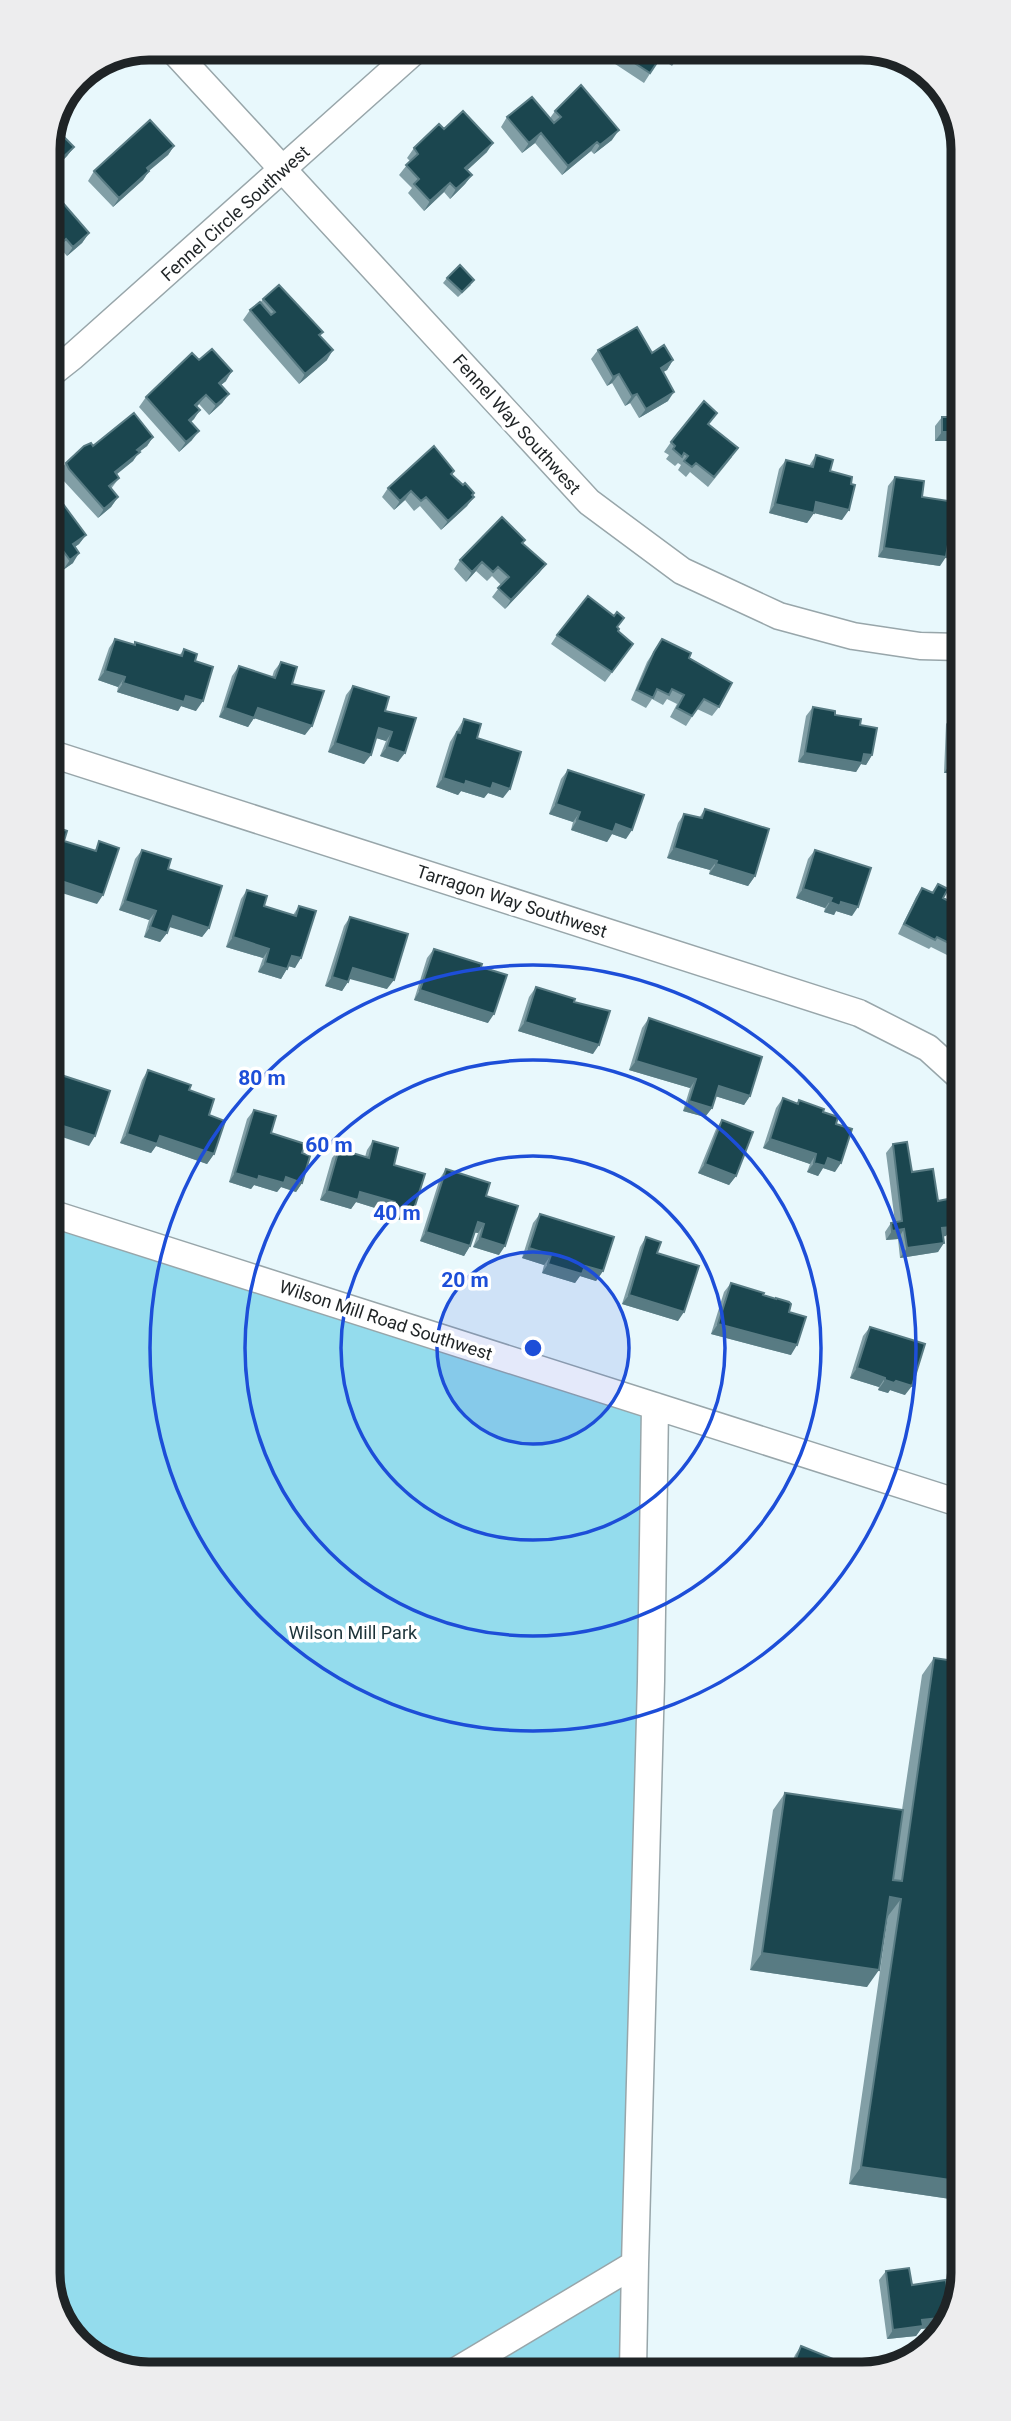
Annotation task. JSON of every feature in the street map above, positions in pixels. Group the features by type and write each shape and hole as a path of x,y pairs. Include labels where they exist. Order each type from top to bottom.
{"street":[{"name":"Fennel Way Southwest","path":"181,59 589,502 682,571 779,616 853,636 920,646 951,647"},
{"name":"Fennel Circle Southwest","path":"60,367 405,59"},
{"name":"Tarragon Way Southwest","path":"60,756 859,1013 928,1048 951,1069"},
{"name":"Wilson Mill Road Southwest","path":"59,1216 951,1500"},
{"path":"634,2362 651,1681 654,1406"},
{"path":"472,2361 635,2264"}],"green space":[{"name":"Wilson Mill Park","path":"59,1222 669,1408 637,1946 637,2362 143,2361 131,2360 104,2350 78,2327 64,2301 59,2272"}],"building":[{"path":"629,60 659,60 650,73"},
{"path":"581,85 619,130 600,145 597,142 568,166 541,133 529,143 507,117 532,97 554,123 561,117 555,111"},
{"path":"463,111 493,143 465,168 472,175 456,189 450,183 430,201 414,184 419,179 406,165 418,154 414,148 439,124 444,129"},
{"path":"150,120 174,146 147,168 149,171 119,198 94,171"},
{"path":"61,136 74,147 60,160 60,143"},
{"path":"60,200 89,233 73,247 66,239 60,244"},
{"path":"460,265 474,280 462,292 447,278"},
{"path":"279,285 323,332 319,335 333,350 305,374 250,310 260,302 271,315 275,312 263,299"},
{"path":"637,327 652,353 664,345 673,360 661,368 674,392 646,409 637,394 632,396 619,374 613,377 598,350"},
{"path":"212,349 232,371 219,383 229,394 216,405 206,395 195,405 200,410 189,420 199,431 186,442 146,397 192,353 199,360"},
{"path":"704,401 717,413 708,424 738,448 714,477 696,463 692,467 684,461 688,456 684,453 682,457 673,449 675,446 671,442"},
{"path":"134,413 153,437 137,450 140,452 115,472 119,478 109,486 118,497 104,509 66,463 84,446 91,443 93,446"},
{"path":"942,417 951,417 951,432 942,432"},
{"path":"434,446 454,471 451,474 474,493 474,497 448,521 426,497 421,501 411,491 400,501 388,488"},
{"path":"816,455 833,460 830,471 852,477 851,484 855,485 849,510 816,502 814,513 775,504 786,460 813,467"},
{"path":"895,477 924,481 922,497 951,501 951,526 946,557 884,548"},
{"path":"60,500 86,535 73,544 79,553 70,560 63,551 60,553"},
{"path":"502,517 525,540 522,543 546,564 511,600 498,588 509,577 498,567 493,572 482,562 472,572 460,560"},
{"path":"588,596 614,616 617,612 624,618 617,627 618,631 633,644 612,672 557,635"},
{"path":"115,639 182,656 184,649 197,654 195,661 213,667 203,701 186,696 184,702 123,683 125,677 105,671"},
{"path":"662,639 691,653 689,658 732,683 719,707 704,699 692,716 677,708 684,695 672,689 669,695 657,689 653,698 637,690"},
{"path":"281,662 297,667 292,684 324,691 312,726 258,708 254,718 225,708 239,666 275,678"},
{"path":"353,686 389,697 385,711 416,718 405,753 387,747 392,732 379,728 371,755 335,743"},
{"path":"813,707 835,711 835,715 861,719 860,725 877,728 872,755 864,754 862,763 805,753"},
{"path":"464,719 481,724 477,738 521,752 510,789 493,783 491,789 466,781 465,785 443,778 457,732 460,733"},
{"path":"568,770 644,795 632,830 616,824 613,832 577,820 580,812 556,804"},
{"path":"705,809 769,829 755,876 674,848 684,814 702,818"},
{"path":"60,829 67,831 64,841 96,851 99,841 119,848 103,895 60,881"},
{"path":"142,850 171,859 168,869 222,886 209,928 173,916 167,933 150,927 156,911 125,901"},
{"path":"815,850 871,868 858,907 841,902 840,906 830,902 832,898 803,889"},
{"path":"938,884 948,889 943,898 951,902 951,944 937,937 935,940 904,924 922,888 933,893"},
{"path":"247,890 267,896 264,906 296,916 299,906 316,911 301,958 292,956 287,969 265,963 269,949 233,937"},
{"path":"350,917 408,934 394,980 353,968 348,982 332,977"},
{"path":"434,949 507,975 494,1014 420,990"},
{"path":"536,987 575,999 574,1002 610,1011 599,1045 525,1022"},
{"path":"649,1018 762,1057 750,1096 719,1086 712,1108 689,1101 696,1079 636,1061"},
{"path":"148,1070 191,1085 189,1090 214,1099 209,1115 225,1121 214,1154 160,1136 157,1144 127,1134"},
{"path":"60,1074 110,1091 95,1136 60,1125"},
{"path":"783,1098 798,1104 799,1100 824,1109 823,1112 838,1117 836,1124 852,1129 841,1163 828,1158 825,1166 814,1163 816,1154 770,1139"},
{"path":"254,1110 276,1116 271,1133 305,1144 302,1153 310,1156 302,1183 286,1177 284,1183 259,1176 258,1180 235,1173"},
{"path":"722,1120 753,1132 736,1176 705,1164"},
{"path":"373,1141 398,1148 394,1165 425,1174 413,1212 394,1206 395,1202 360,1192 358,1200 327,1191 339,1149 369,1158"},
{"path":"907,1142 912,1172 933,1169 938,1201 948,1199 951,1227 942,1228 944,1243 907,1248 904,1229 892,1231 891,1223 902,1221 893,1144"},
{"path":"446,1169 490,1183 486,1196 518,1206 505,1246 480,1238 484,1224 478,1222 470,1246 426,1232"},
{"path":"540,1214 614,1237 603,1271 585,1266 582,1274 548,1264 551,1255 529,1248"},
{"path":"646,1237 661,1242 657,1253 699,1266 684,1312 629,1295"},
{"path":"731,1283 789,1302 789,1312 806,1317 797,1345 718,1324"},
{"path":"870,1327 925,1344 912,1386 896,1381 894,1383 857,1368"},
{"path":"934,1658 951,1660 951,2180 861,2167 901,1899 890,1897 879,1970 762,1953 785,1793 903,1810 893,1880 902,1881"},
{"path":"909,2268 912,2285 946,2280 948,2297 938,2318 922,2320 923,2326 893,2330 886,2271"},
{"path":"801,2346 838,2361 838,2362 795,2362"}]}
